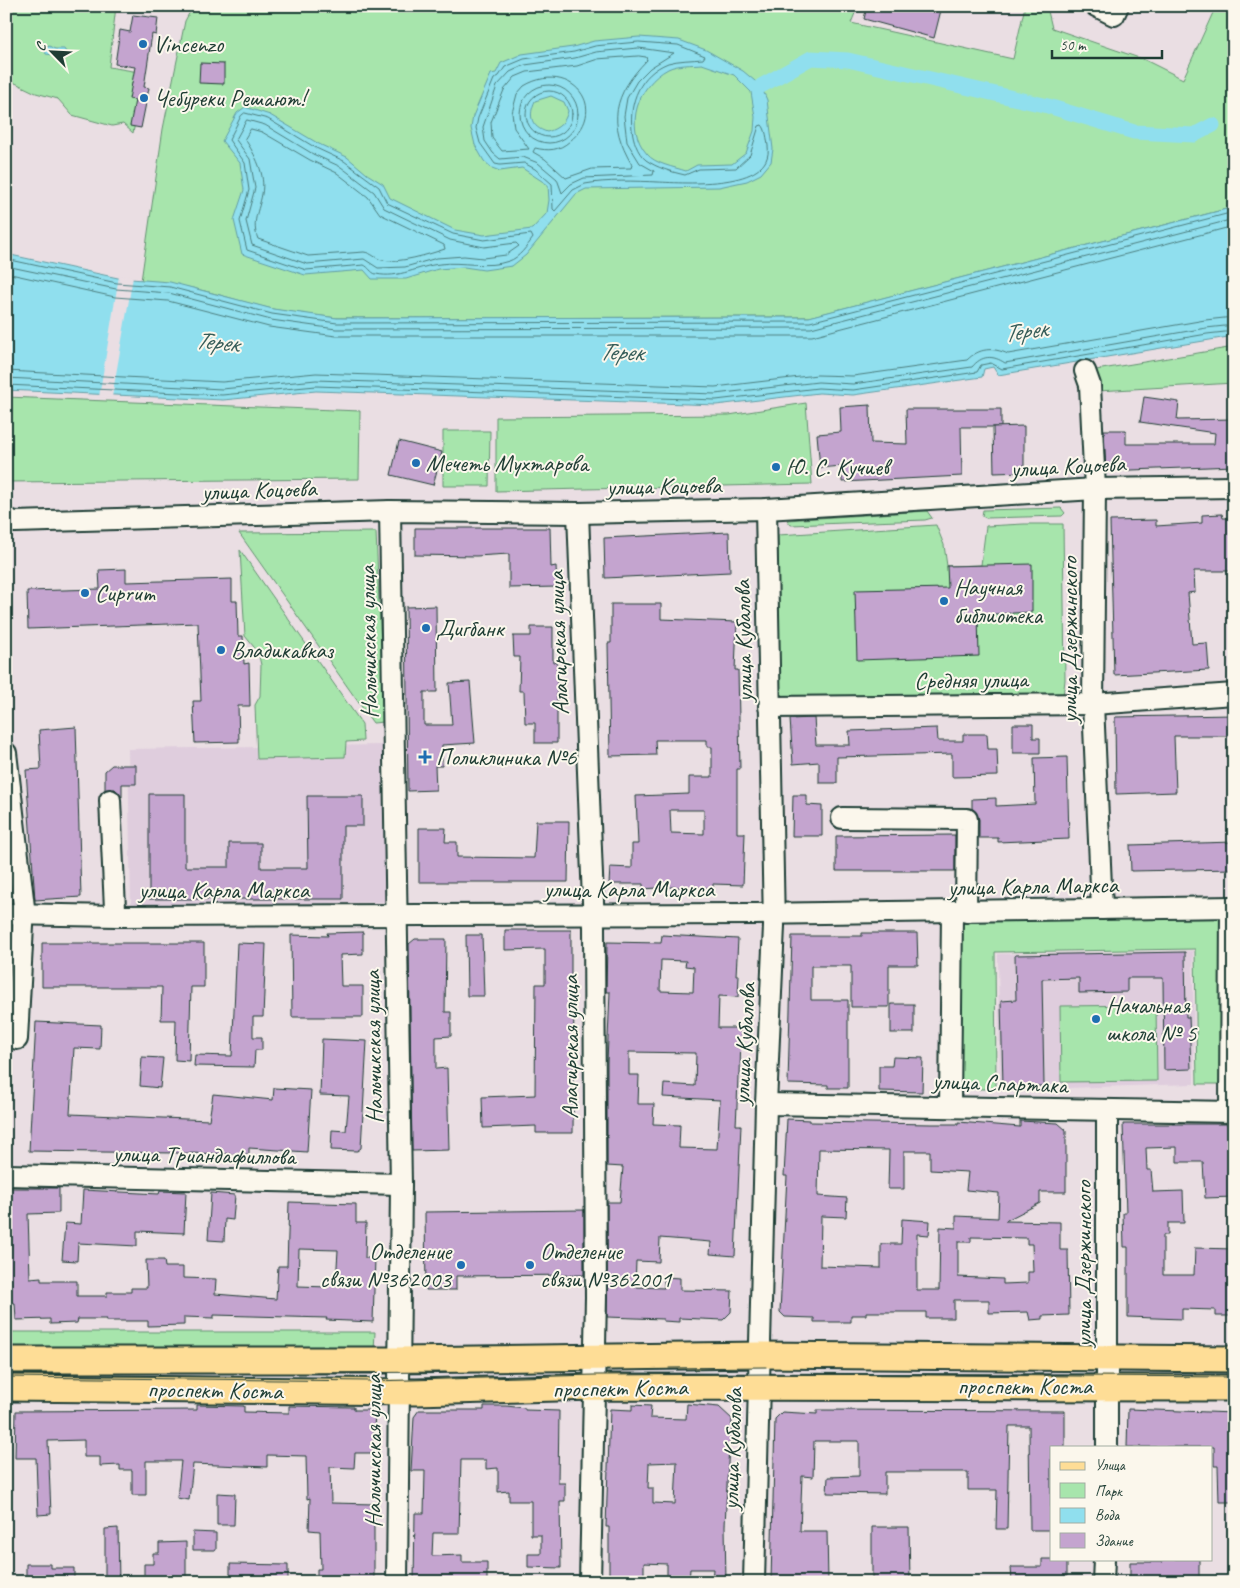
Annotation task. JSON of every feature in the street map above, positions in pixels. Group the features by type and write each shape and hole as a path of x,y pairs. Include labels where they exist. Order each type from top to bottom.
{"main road":[{"name":"проспект Коста","path":"6,1360 399,1360 760,1355 1234,1359"},
{"name":"проспект Коста","path":"6,1388 400,1392 595,1387 760,1386 1234,1388"}],"street":[{"path":"1096,6 1114,14 1118,6"},
{"name":"улица Дзержинского","path":"1085,371 1090,385 1095,489 1093,704 1102,909"},
{"name":"улица Коцоева","path":"6,519 15,522 101,521 390,511 578,513 766,509 1095,489 1234,487"},
{"name":"улица Кубалова","path":"754,1582 766,1104 774,914 766,509"},
{"name":"Нальчикская улица","path":"390,511 395,726 400,1184 400,1392 397,1582"},
{"name":"Алагирская улица","path":"578,513 593,914 595,1387 590,1582"},
{"name":"Средняя улица","path":"769,707 1093,704 1234,694"},
{"path":"6,753 15,914 18,1039"},
{"path":"110,800 115,909 118,916"},
{"path":"842,818 967,819 959,912 950,1106"},
{"path":"1232,907 1232,1112"},
{"name":"улица Карла Маркса","path":"15,914 118,916 774,914 1232,907"},
{"name":"улица Спартака","path":"766,1104 1232,1112"},
{"name":"улица Дзержинского","path":"1107,1111 1107,1446"},
{"name":"улица Триандафиллова","path":"6,1175 400,1184"},
{"path":"1103,1582 1104,1560"}],"shaded area":[{"path":"383,745 386,902 131,906 128,749"},
{"name":"Начальная школа № 5","path":"1193,951 1194,1084 1000,1090 998,954"}],"green space":[{"path":"6,6 116,6 109,67 145,73 133,133 123,124 112,126 72,115 58,99 36,93 9,80 10,73 6,67"},
{"path":"193,6 858,6 851,23 1013,59 1025,6 1047,7 1052,28 1145,60 1183,79 1216,6 1234,6 1234,207 810,317 337,318 272,309 192,288 141,281 163,129 185,21"},
{"path":"1234,347 1234,383 1098,391 1096,370"},
{"path":"6,397 360,411 359,479 6,482"},
{"path":"806,403 812,484 496,491 496,417 729,415"},
{"path":"443,431 490,431 489,486 443,486"},
{"path":"1061,508 1065,513 1062,516 986,518 982,516 983,510"},
{"path":"927,511 932,518 925,520 791,525 787,520"},
{"path":"1063,524 1065,680 1063,696 780,698 778,535 936,525 944,545 947,566 981,565 986,526"},
{"path":"376,532 384,722 373,723 239,533"},
{"path":"240,550 362,724 363,741 346,742 345,757 257,759 255,705 260,696 261,665 258,652 245,636"},
{"path":"1220,918 1224,1084 1197,1084 1195,949 995,952 996,1089 961,1089 959,920"},
{"path":"1156,1005 1157,1081 1061,1082 1060,1006"},
{"path":"6,1332 375,1332 374,1351 6,1352"}],"water":[{"path":"639,37 679,40 706,50 743,71 761,86 767,100 773,149 771,162 761,174 747,181 719,187 586,189 576,194 526,255 512,266 484,270 464,267 438,269 406,279 372,279 364,270 305,275 242,254 234,220 244,190 240,163 222,141 237,113 245,107 270,115 319,144 347,157 367,174 383,184 390,198 455,230 484,235 532,229 547,213 549,200 548,185 522,168 500,171 492,168 484,161 475,145 471,128 473,116 491,74 496,73 501,63 522,54 573,47 594,41","holes":["702,64 734,75 751,92 755,117 754,131 746,153 732,164 697,165 686,171 660,163 647,154 640,143 635,119 637,107 642,96 658,76 672,67","551,96 564,102 568,111 561,125 547,132 534,124 532,111 535,101"]},
{"path":"49,46 55,49 64,49 66,52 65,58 60,60 54,55 46,54 44,49"},
{"name":"Терек","path":"1234,207 1234,336 998,375 993,367 984,369 982,377 853,395 819,393 716,405 316,391 223,400 6,390 6,254 118,278 170,282 273,309 337,318 809,317"}],"pier":[{"path":"119,276 133,277 112,397 99,397"}],"building":[{"path":"867,6 925,6 941,10 934,38 864,19"},
{"path":"133,15 158,18 156,35 152,34 144,87 149,88 141,128 130,126 135,100 129,99 135,67 115,64 120,30 130,32"},
{"path":"200,63 224,64 224,84 199,83"},
{"path":"1144,397 1179,402 1177,420 1234,419 1234,466 1106,471 1104,430 1126,430 1126,444 1214,444 1215,433 1140,422"},
{"path":"870,405 871,443 907,444 906,409 1001,409 1001,427 961,427 962,476 842,482 842,466 820,468 817,434 841,432 840,407"},
{"path":"1024,426 1024,472 994,473 993,427"},
{"name":"Мечеть Мухтарова","path":"399,441 442,452 433,485 391,475"},
{"path":"1222,514 1223,518 1234,518 1234,571 1194,571 1195,592 1188,593 1192,644 1207,643 1209,670 1114,675 1110,521 1156,520 1156,526 1202,523 1202,515"},
{"path":"415,528 550,528 551,567 556,566 557,587 509,588 509,554 476,556 415,555"},
{"path":"729,532 730,572 605,578 604,538"},
{"name":"Научная библиотека","path":"1032,564 1032,612 978,615 979,656 857,660 855,590 948,588 947,566"},
{"name":"Владикавказ","path":"126,569 126,582 232,579 232,601 237,601 238,636 243,636 244,664 249,663 250,706 238,706 239,742 195,743 193,701 201,701 198,623 28,629 27,591 100,589 99,570"},
{"path":"611,604 661,604 661,619 737,622 735,670 738,670 740,769 737,769 737,833 745,833 743,885 713,884 713,888 672,887 643,889 643,884 609,884 610,867 632,868 632,844 638,844 636,796 689,794 689,777 712,777 712,747 707,747 707,740 655,740 656,755 610,756 608,643 611,643","holes":["670,810 704,810 704,834 671,833"]},
{"path":"436,606 437,692 424,692 424,725 452,725 449,683 470,682 475,743 442,745 442,766 435,766 436,790 408,791 406,607"},
{"path":"531,627 553,627 553,662 557,662 557,743 535,743 535,723 525,723 524,691 519,691 520,657 514,657 513,636 531,636"},
{"path":"1234,715 1234,736 1174,736 1176,792 1116,794 1115,717"},
{"path":"814,718 816,745 850,745 849,731 937,728 938,741 963,741 963,734 987,734 988,749 997,749 998,776 952,777 952,754 837,757 837,783 819,783 819,762 793,764 790,719"},
{"path":"1013,724 1033,724 1033,738 1040,738 1040,753 1013,753"},
{"path":"76,727 81,897 35,900 26,770 41,769 39,730"},
{"path":"1067,757 1069,839 998,842 998,838 979,838 979,819 972,808 972,799 996,798 996,806 1035,804 1034,758"},
{"path":"112,765 136,765 136,784 122,784 122,797 115,789 105,790 105,771"},
{"path":"149,794 185,794 185,867 229,867 229,843 261,843 261,868 308,868 307,796 363,796 363,826 343,826 343,899 149,899"},
{"path":"793,795 807,795 807,805 822,806 822,836 792,836"},
{"path":"536,821 569,821 568,882 419,882 419,828 446,828 445,842 457,842 457,857 534,858"},
{"path":"955,835 955,871 836,871 836,836"},
{"path":"1234,842 1234,869 1131,871 1130,845"},
{"path":"505,930 571,930 571,985 574,985 573,1133 536,1133 536,1126 483,1128 482,1097 535,1095 536,984 545,984 545,949 505,950"},
{"path":"363,932 363,954 340,955 341,986 363,986 363,1017 292,1017 291,935 328,936 327,933"},
{"path":"862,933 917,933 918,965 889,965 889,1007 851,1007 851,966 811,966 811,1000 848,1000 848,1088 828,1088 828,1085 788,1084 792,936 862,936"},
{"path":"466,935 482,935 484,996 467,996"},
{"path":"662,935 738,939 736,975 739,975 738,997 719,996 718,1028 741,1028 736,1125 741,1125 735,1256 710,1254 711,1242 660,1238 659,1262 636,1261 635,1287 664,1288 664,1277 680,1278 680,1290 732,1291 731,1312 723,1320 679,1318 679,1322 663,1321 663,1319 607,1317 607,1202 620,1202 623,1167 607,1166 607,1062 610,992 606,992 607,942 661,943","holes":["661,960 686,961 685,966 694,967 693,992 660,991","629,1052 696,1053 695,1086 664,1084 663,1097 720,1100 717,1149 679,1148 680,1125 653,1124 654,1104 638,1104 639,1075 629,1075"]},
{"path":"415,939 446,939 445,1012 451,1012 451,1036 436,1037 436,1069 447,1068 449,1150 412,1151 409,944"},
{"path":"42,943 204,943 204,987 191,987 189,1061 175,1060 176,1020 161,1020 162,987 42,987"},
{"path":"237,943 266,944 263,1017 253,1017 253,1037 262,1037 262,1050 255,1050 254,1067 194,1066 195,1055 232,1056"},
{"path":"1185,952 1186,1017 1189,1017 1191,1069 1164,1070 1163,978 1127,978 1127,992 1079,993 1079,978 1042,979 1044,1086 1003,1086 1001,1001 1016,1000 1015,955"},
{"path":"891,1004 914,1004 914,1033 891,1033"},
{"path":"36,1022 101,1025 100,1049 74,1048 70,1114 209,1120 213,1094 273,1100 274,1088 311,1090 307,1152 249,1148 249,1154 29,1151"},
{"path":"322,1039 367,1041 361,1148 357,1151 331,1150 332,1130 346,1131 349,1096 320,1095"},
{"path":"142,1057 163,1058 160,1088 140,1086"},
{"path":"893,1057 923,1058 922,1092 879,1091 879,1066 892,1066"},
{"path":"787,1119 810,1120 810,1122 958,1124 958,1122 1020,1127 1020,1121 1058,1123 1066,1130 1066,1192 1040,1192 1040,1203 1005,1221 1060,1222 1060,1250 1068,1250 1069,1315 1042,1316 1042,1319 1030,1320 1028,1312 989,1313 989,1300 954,1300 954,1318 926,1318 926,1312 866,1312 866,1315 851,1315 851,1322 814,1322 814,1318 785,1317 780,1312 787,1176 784,1176","holes":["819,1149 889,1150 888,1189 904,1189 904,1151 930,1151 930,1170 968,1172 966,1190 999,1193 998,1218 956,1216 956,1228 940,1227 939,1290 917,1290 917,1234 929,1235 930,1221 902,1219 901,1244 881,1244 881,1268 820,1266 821,1216 846,1217 847,1198 818,1196","971,1237 1027,1238 1027,1244 1032,1244 1033,1272 1028,1272 1028,1283 1003,1284 1003,1279 958,1277 958,1242 971,1242"]},
{"path":"1123,1124 1234,1124 1234,1197 1205,1198 1203,1162 1177,1162 1177,1147 1146,1148 1147,1170 1151,1170 1153,1192 1183,1191 1184,1223 1168,1223 1168,1235 1163,1235 1163,1275 1194,1275 1195,1248 1234,1249 1234,1316 1215,1316 1215,1310 1182,1309 1182,1319 1128,1317 1128,1247 1124,1247 1123,1213 1126,1213"},
{"path":"6,1188 59,1188 59,1213 28,1214 30,1278 41,1277 41,1281 77,1281 77,1296 107,1296 107,1292 131,1292 131,1288 147,1288 146,1260 164,1260 165,1267 183,1267 183,1278 216,1279 215,1294 276,1299 278,1266 287,1266 289,1202 356,1204 356,1223 366,1223 365,1258 375,1258 373,1322 326,1320 327,1318 214,1315 214,1318 184,1317 184,1325 148,1326 148,1321 106,1321 107,1319 78,1319 77,1323 50,1324 50,1319 16,1320 15,1303 6,1303","holes":["299,1249 338,1250 336,1283 328,1283 328,1287 298,1286"]},
{"path":"83,1190 159,1194 160,1191 186,1192 184,1233 137,1231 137,1246 78,1243 77,1261 62,1260 65,1223 81,1224"},
{"path":"211,1193 235,1195 233,1220 225,1219 224,1241 208,1240"},
{"path":"584,1210 584,1275 456,1276 456,1290 426,1290 425,1212"},
{"path":"687,1404 719,1407 732,1419 725,1526 726,1582 712,1582 713,1569 690,1569 689,1582 667,1582 667,1564 644,1563 644,1582 609,1582 609,1527 606,1527 610,1409 632,1410 632,1405 651,1406 650,1418 686,1419","holes":["677,1462 675,1504 653,1503 653,1488 648,1488 649,1463"]},
{"path":"197,1405 244,1406 244,1412 289,1413 289,1406 354,1407 354,1410 375,1410 373,1453 355,1453 354,1468 330,1467 331,1503 374,1504 374,1582 317,1582 317,1569 321,1569 320,1531 309,1530 310,1498 307,1499 306,1456 267,1455 267,1467 193,1464 189,1500 177,1498 181,1461 146,1461 146,1495 132,1495 132,1470 120,1470 120,1465 100,1466 100,1457 84,1457 84,1440 48,1441 51,1514 38,1515 36,1458 15,1458 16,1411 197,1410"},
{"path":"484,1406 559,1411 558,1483 565,1483 565,1501 560,1501 561,1568 528,1567 528,1554 541,1554 541,1535 531,1535 531,1501 509,1501 509,1491 498,1492 498,1468 486,1469 486,1460 461,1460 459,1533 433,1533 432,1556 462,1555 462,1562 487,1562 487,1581 414,1582 415,1513 424,1513 425,1471 411,1471 414,1417 419,1410 484,1410"},
{"path":"1128,1409 1234,1413 1234,1502 1219,1502 1218,1466 1214,1466 1214,1447 1127,1446"},
{"path":"817,1410 1065,1411 1065,1446 1050,1446 1050,1530 1030,1530 1029,1426 1009,1426 1007,1529 996,1529 997,1490 968,1490 968,1472 885,1472 885,1494 827,1493 828,1477 859,1476 859,1441 814,1441 813,1477 802,1476 800,1531 827,1531 828,1582 771,1582 775,1419 782,1412 817,1414"},
{"path":"217,1493 235,1494 234,1525 217,1525"},
{"path":"872,1527 909,1527 910,1582 872,1582"},
{"path":"118,1528 119,1582 105,1582 105,1529"},
{"path":"193,1532 216,1533 216,1550 193,1550"},
{"path":"186,1542 186,1582 144,1582 144,1564 153,1564 153,1553 159,1553 159,1543"},
{"path":"1042,1559 1067,1560 1067,1582 1012,1582 1011,1567 1042,1567"},
{"path":"1163,1560 1199,1560 1199,1582 1130,1582 1130,1562 1163,1562"},
{"path":"26,1564 50,1564 50,1568 74,1568 74,1582 26,1582"},
{"path":"230,1564 288,1565 288,1582 230,1582"}],"waterway":[{"path":"761,86 811,58 848,60 1048,106 1134,132 1194,135 1213,125"}],"tram line":[{"path":"669,1368 766,1367"},
{"path":"316,1373 446,1372"},
{"path":"6,1377 373,1381 595,1375 778,1374 1234,1377"}],"place":[{"name":"Vincenzo","path":"143,44"},
{"name":"Чебуреки Решают!","path":"144,98"},
{"name":"Мечеть Мухтарова","path":"416,463"},
{"name":"Ю. С. Кучиев","path":"776,467"},
{"name":"Cuprum","path":"85,593"},
{"name":"Научная библиотека","path":"944,601"},
{"name":"Дигбанк","path":"426,628"},
{"name":"Владикавказ","path":"221,650"},
{"name":"Поликлиника №6","path":"425,757"},
{"name":"Начальная школа № 5","path":"1096,1019"},
{"name":"Отделение связи №362003","path":"461,1265"},
{"name":"Отделение связи №362001","path":"530,1265"}]}
